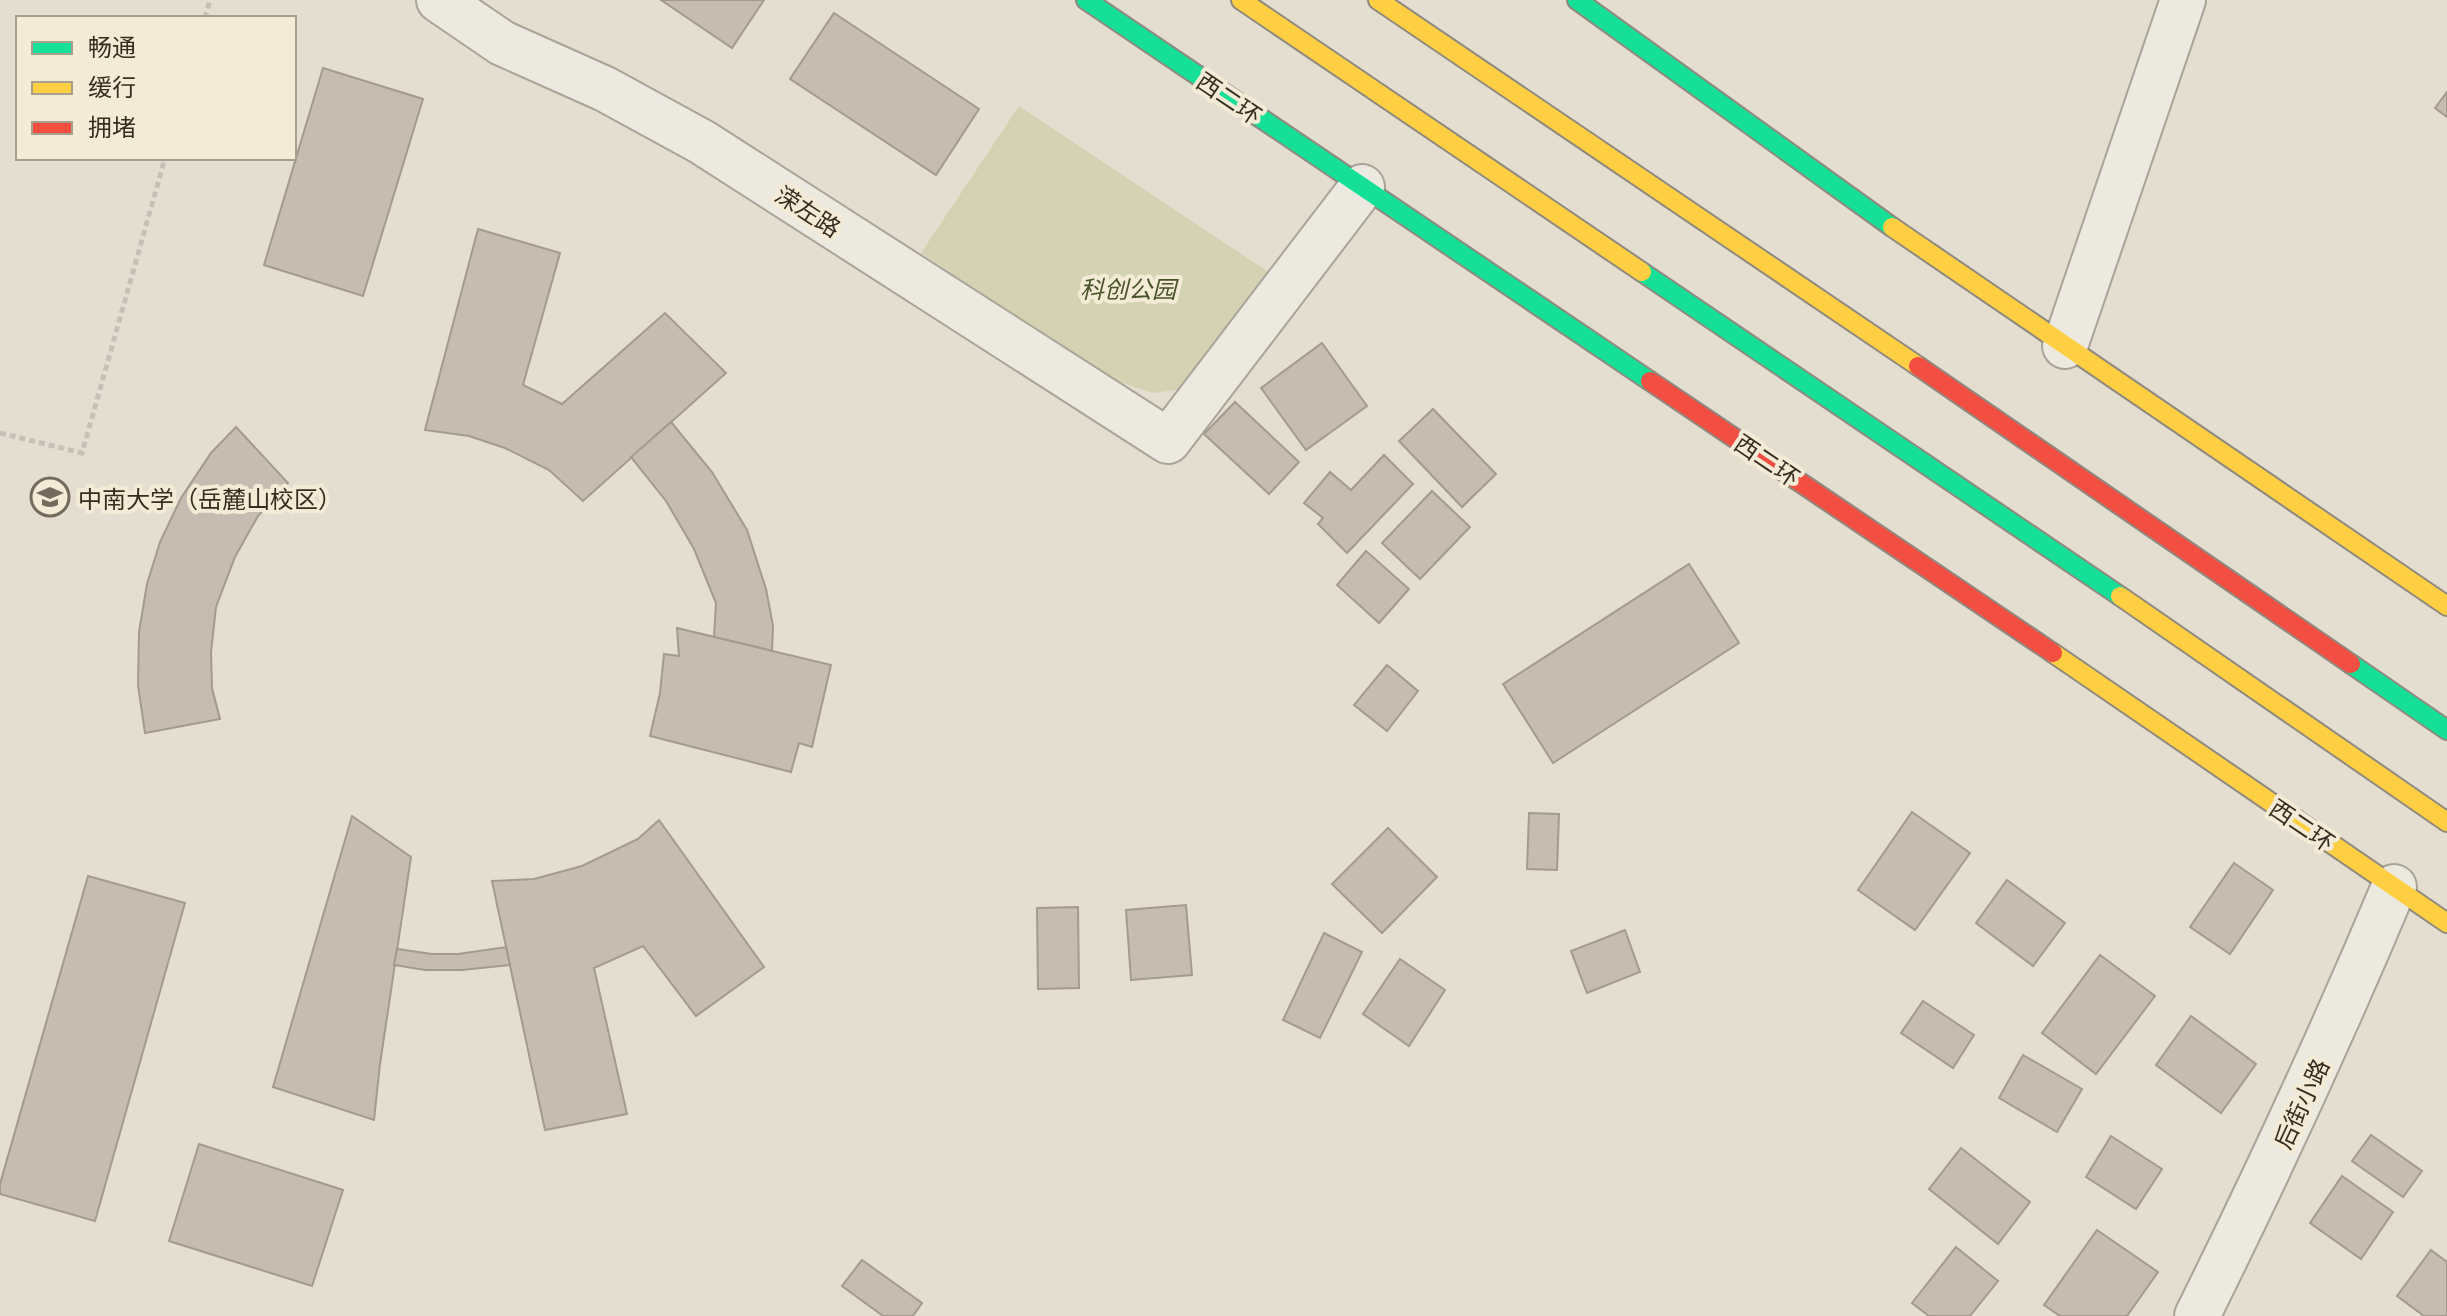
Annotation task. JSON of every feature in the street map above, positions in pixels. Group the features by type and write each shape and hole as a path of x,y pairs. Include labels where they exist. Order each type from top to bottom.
{"main road":[{"name":"西二环","path":"1086,0 1786,471 2447,923"},
{"path":"1241,0 2082,570 2447,822"},
{"path":"1378,0 1751,251 2447,730"},
{"path":"1577,0 1895,229 2447,606"}],"street":[{"name":"溁左路","path":"439,0 502,43 605,89 702,142 1168,441 1362,187"},
{"path":"2065,346 2183,0"},
{"name":"后街小路","path":"2197,1316 2252,1208 2303,1097 2394,887"}],"path":[{"path":"0,433 82,453 164,160"}],"green space":[{"name":"科创公园","path":"1019,106 1276,277 1184,389 1153,393 1104,377 1082,365 921,253"}],"building":[{"path":"661,0 764,0 732,48"},
{"path":"834,13 979,109 936,175 790,79"},
{"path":"323,68 423,99 363,296 264,265"},
{"path":"2447,92 2447,117 2435,108"},
{"path":"478,229 560,253 523,385 562,404 665,313 726,373 583,501 549,470 505,448 469,436 425,430"},
{"path":"1322,343 1367,406 1306,450 1261,388"},
{"path":"1235,402 1299,462 1269,494 1204,434"},
{"path":"1433,409 1496,474 1462,507 1399,441"},
{"path":"671,422 712,472 747,530 766,589 773,626 772,651 714,637 716,603 694,549 666,501 631,457"},
{"path":"236,427 288,483 258,516 235,557 216,607 211,652 212,688 220,719 145,733 138,685 139,632 147,584 160,542 181,498 211,453"},
{"path":"1384,455 1413,484 1347,553 1318,524 1323,518 1304,503 1330,472 1351,490"},
{"path":"1432,491 1470,527 1420,579 1382,543"},
{"path":"1366,551 1409,589 1379,623 1337,585"},
{"path":"1689,564 1739,643 1553,763 1503,684"},
{"path":"677,628 831,665 812,747 799,743 791,772 650,736 660,693 664,654 679,656"},
{"path":"1387,665 1418,691 1387,731 1354,705"},
{"path":"1912,812 1970,853 1915,930 1858,890"},
{"path":"1529,813 1559,814 1557,870 1527,869"},
{"path":"352,816 411,857 374,1120 273,1087"},
{"path":"659,820 764,967 696,1016 643,946 594,968 627,1114 545,1130 492,881 534,879 582,866 638,839"},
{"path":"1388,828 1437,877 1382,933 1332,884"},
{"path":"2234,863 2273,890 2230,954 2190,927"},
{"path":"88,876 185,903 95,1221 0,1194 0,1184"},
{"path":"2007,880 2065,923 2033,966 1976,923"},
{"path":"1186,905 1192,975 1131,980 1126,910"},
{"path":"1078,907 1079,988 1038,989 1037,908"},
{"path":"1625,930 1640,972 1587,993 1571,951"},
{"path":"1324,933 1362,952 1320,1038 1283,1020"},
{"path":"506,947 510,965 425,970 394,965 397,949 458,954"},
{"path":"2100,955 2155,996 2096,1074 2042,1033"},
{"path":"1400,959 1445,990 1409,1046 1363,1014"},
{"path":"1923,1001 1974,1035 1953,1068 1901,1033"},
{"path":"2191,1016 2256,1064 2221,1113 2156,1065"},
{"path":"2023,1055 2082,1089 2057,1132 1999,1098"},
{"path":"2371,1135 2422,1171 2403,1197 2352,1161"},
{"path":"2111,1136 2162,1169 2136,1209 2086,1177"},
{"path":"199,1144 343,1190 312,1286 169,1241"},
{"path":"1961,1148 2030,1202 1998,1244 1929,1189"},
{"path":"2342,1176 2393,1212 2361,1259 2310,1223"},
{"path":"2097,1230 2158,1272 2127,1316 2060,1316 2044,1305"},
{"path":"1956,1247 1998,1281 1970,1316 1929,1316 1912,1303"},
{"path":"2431,1250 2447,1262 2447,1316 2424,1316 2397,1296"},
{"path":"862,1260 922,1303 913,1316 883,1316 842,1286"}],"traffic: fast":[{"path":"1086,0 1650,381"},
{"path":"1577,0 1892,227"},
{"path":"1642,272 2120,596"},
{"path":"2351,664 2447,730"}],"traffic: slow":[{"path":"1241,0 1642,272"},
{"path":"1378,0 1918,366"},
{"path":"1892,227 2447,606"},
{"path":"2120,596 2447,822"},
{"path":"2053,653 2447,923"}],"traffic: jam":[{"path":"1918,366 2351,664"},
{"path":"1650,381 2053,653"}],"place":[{"name":"中南大学（岳麓山校区）","path":"50,497"}]}
